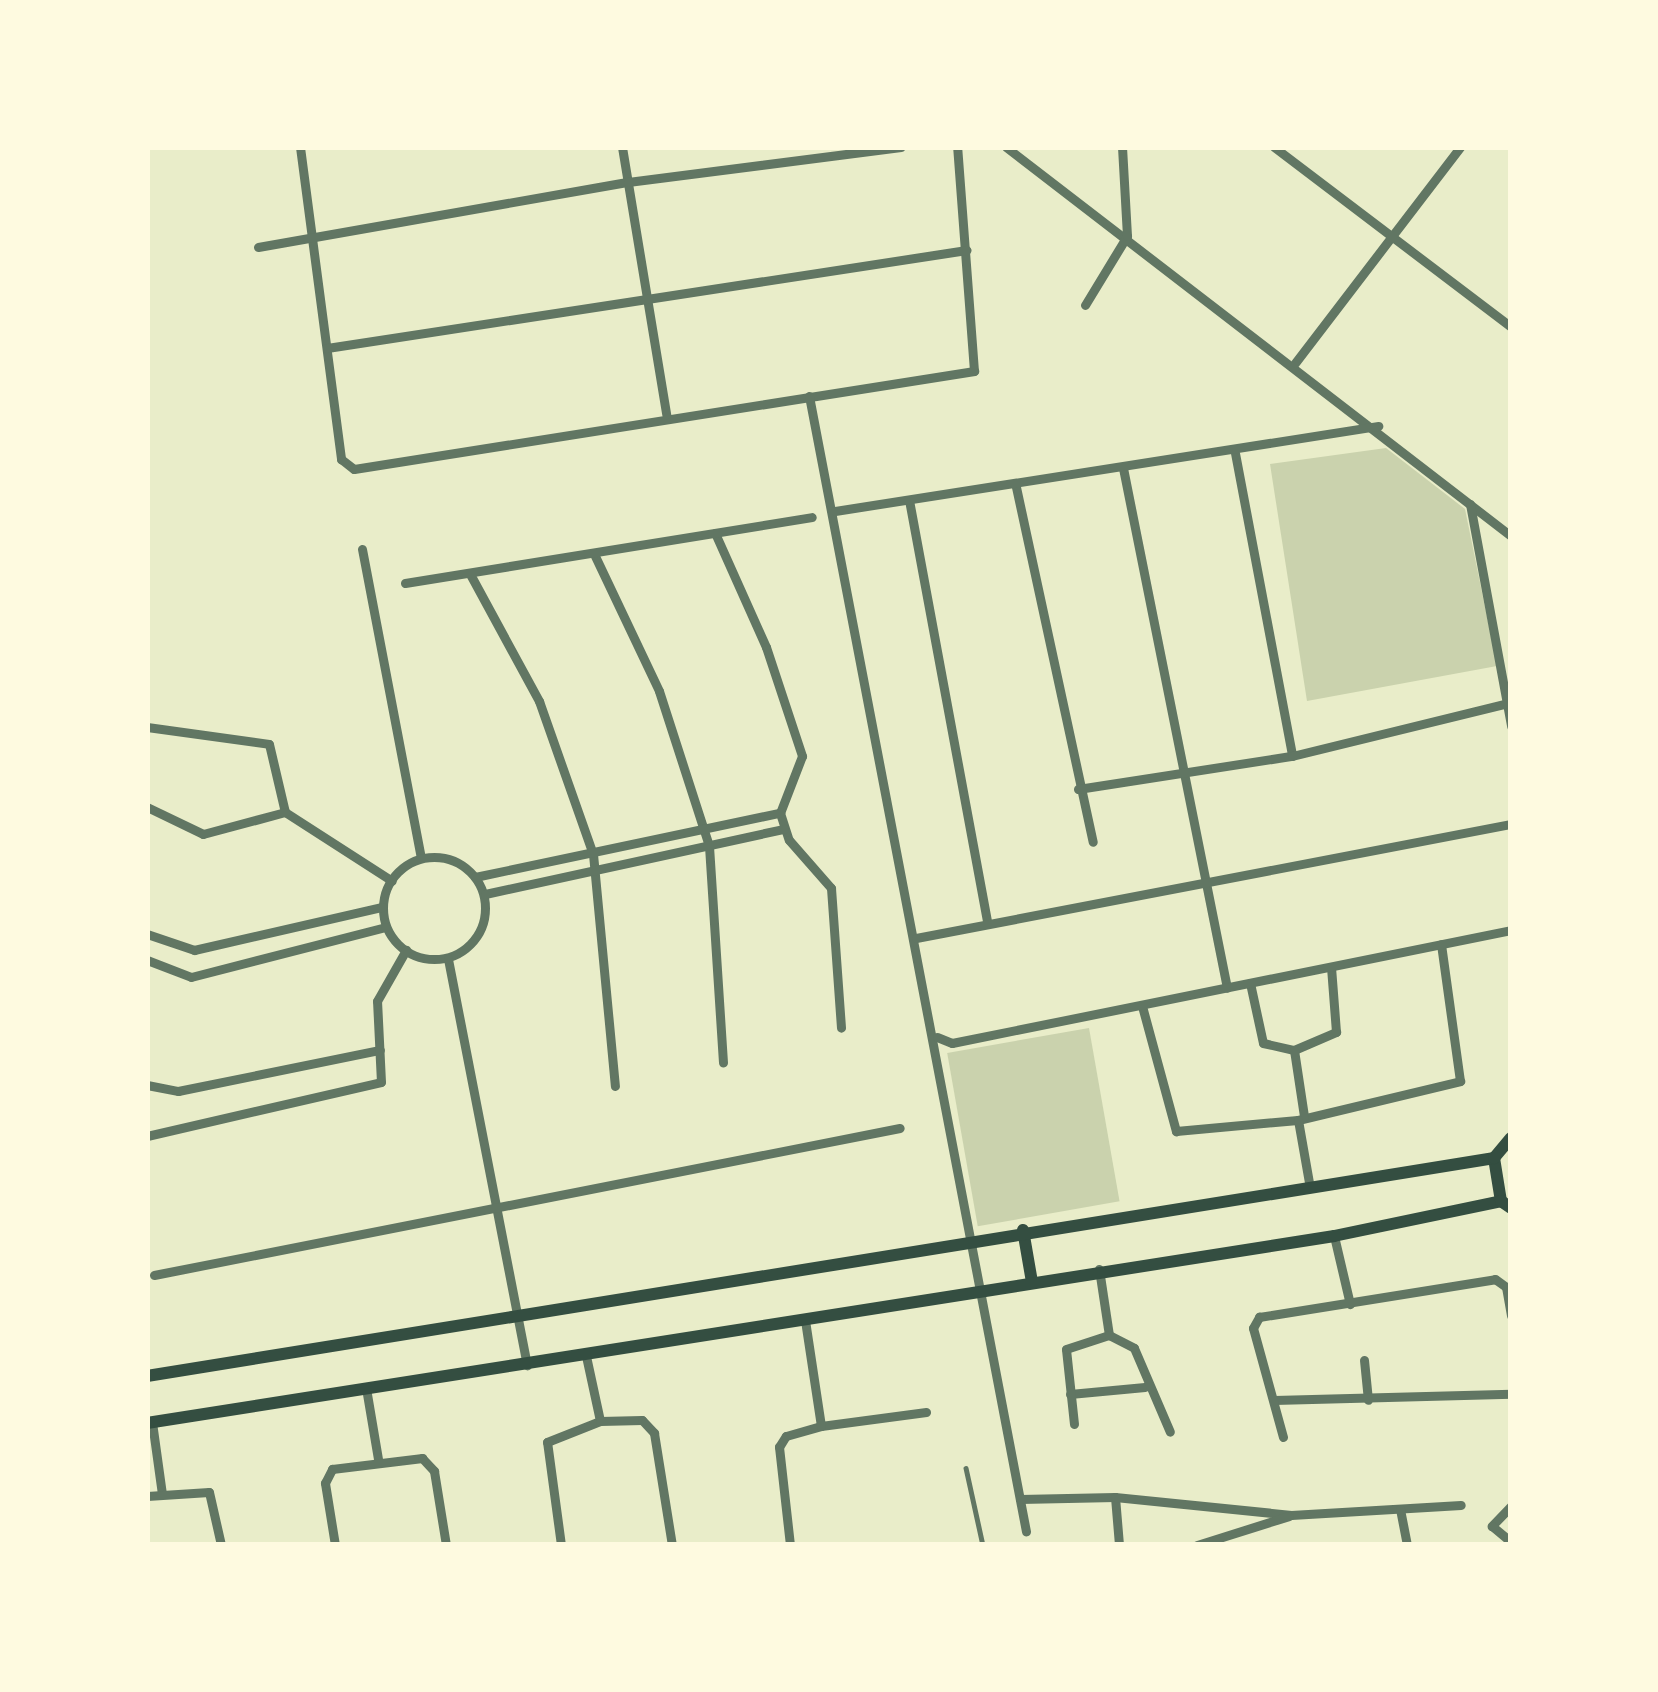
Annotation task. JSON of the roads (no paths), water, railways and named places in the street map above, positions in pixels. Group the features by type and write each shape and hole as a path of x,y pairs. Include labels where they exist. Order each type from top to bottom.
{"main road":[{"path":"147,1376 1023,1229 1494,1158 1511,1138"},
{"path":"149,1422 586,1356 1099,1269 1334,1236 1506,1204 1494,1158"},
{"path":"1023,1229 1032,1282"}],"street":[{"path":"300,147 344,466 976,369 957,147"},
{"path":"622,147 666,414"},
{"path":"258,247 628,182 901,147"},
{"path":"1006,147 1378,426 1511,536"},
{"path":"1084,305 1127,236 1122,147"},
{"path":"1274,147 1511,327"},
{"path":"1295,363 1460,147"},
{"path":"327,349 967,250"},
{"path":"809,396 836,511 937,1037 933,1064 1026,1531"},
{"path":"836,511 1016,488 1378,426"},
{"path":"1235,453 1292,756"},
{"path":"1123,469 1227,988"},
{"path":"1016,488 1093,842"},
{"path":"909,500 987,922"},
{"path":"1470,504 1511,726"},
{"path":"405,583 595,556 812,517"},
{"path":"715,533 766,647 802,756 780,814 784,829 831,888 841,1028"},
{"path":"362,549 422,857"},
{"path":"595,556 659,691 710,846 723,1063"},
{"path":"470,574 539,701 592,854 615,1086"},
{"path":"1078,789 1292,756 1507,704"},
{"path":"147,727 269,744 285,812 392,880"},
{"path":"147,807 203,834 285,812"},
{"path":"475,877 780,814"},
{"path":"916,938 1511,824"},
{"path":"485,894 784,829"},
{"path":"422,857 455,861 475,877 485,894 482,929 448,959 406,950 386,927 382,907 392,880 422,857"},
{"path":"147,934 194,950 382,907"},
{"path":"147,960 191,977 386,927"},
{"path":"937,1037 952,1043 1511,930"},
{"path":"1142,1006 1176,1131 1301,1118 1460,1082 1441,944"},
{"path":"147,1136 381,1082 377,1000 406,950"},
{"path":"448,959 526,1364"},
{"path":"1250,983 1259,1034 1271,1049 1294,1050 1326,1041 1337,1028 1331,968"},
{"path":"147,1085 178,1091 380,1050"},
{"path":"1294,1050 1310,1188"},
{"path":"154,1275 900,1128"},
{"path":"1334,1236 1350,1304"},
{"path":"1099,1269 1109,1335"},
{"path":"1283,1437 1256,1322 1501,1280 1511,1316"},
{"path":"806,1320 821,1426"},
{"path":"1073,1424 1066,1349 1109,1335 1125,1340 1145,1387 1162,1403 1170,1432"},
{"path":"586,1356 600,1421"},
{"path":"1364,1360 1368,1400"},
{"path":"1070,1394 1145,1387"},
{"path":"366,1388 378,1459"},
{"path":"1274,1400 1511,1394"},
{"path":"790,1545 779,1447 786,1436 821,1426 926,1412"},
{"path":"561,1545 547,1442 600,1421 649,1424 672,1545"},
{"path":"149,1422 162,1494"},
{"path":"335,1545 327,1475 378,1459 428,1463 446,1545"},
{"path":"147,1496 209,1492 220,1545"},
{"path":"1020,1499 1114,1497 1291,1516 1461,1504"},
{"path":"1114,1497 1119,1545"},
{"path":"1511,1506 1492,1526 1511,1542"},
{"path":"1400,1509 1407,1545"},
{"path":"1197,1545 1228,1541 1291,1516"}],"lane":[{"path":"966,1468 983,1545"}]}
